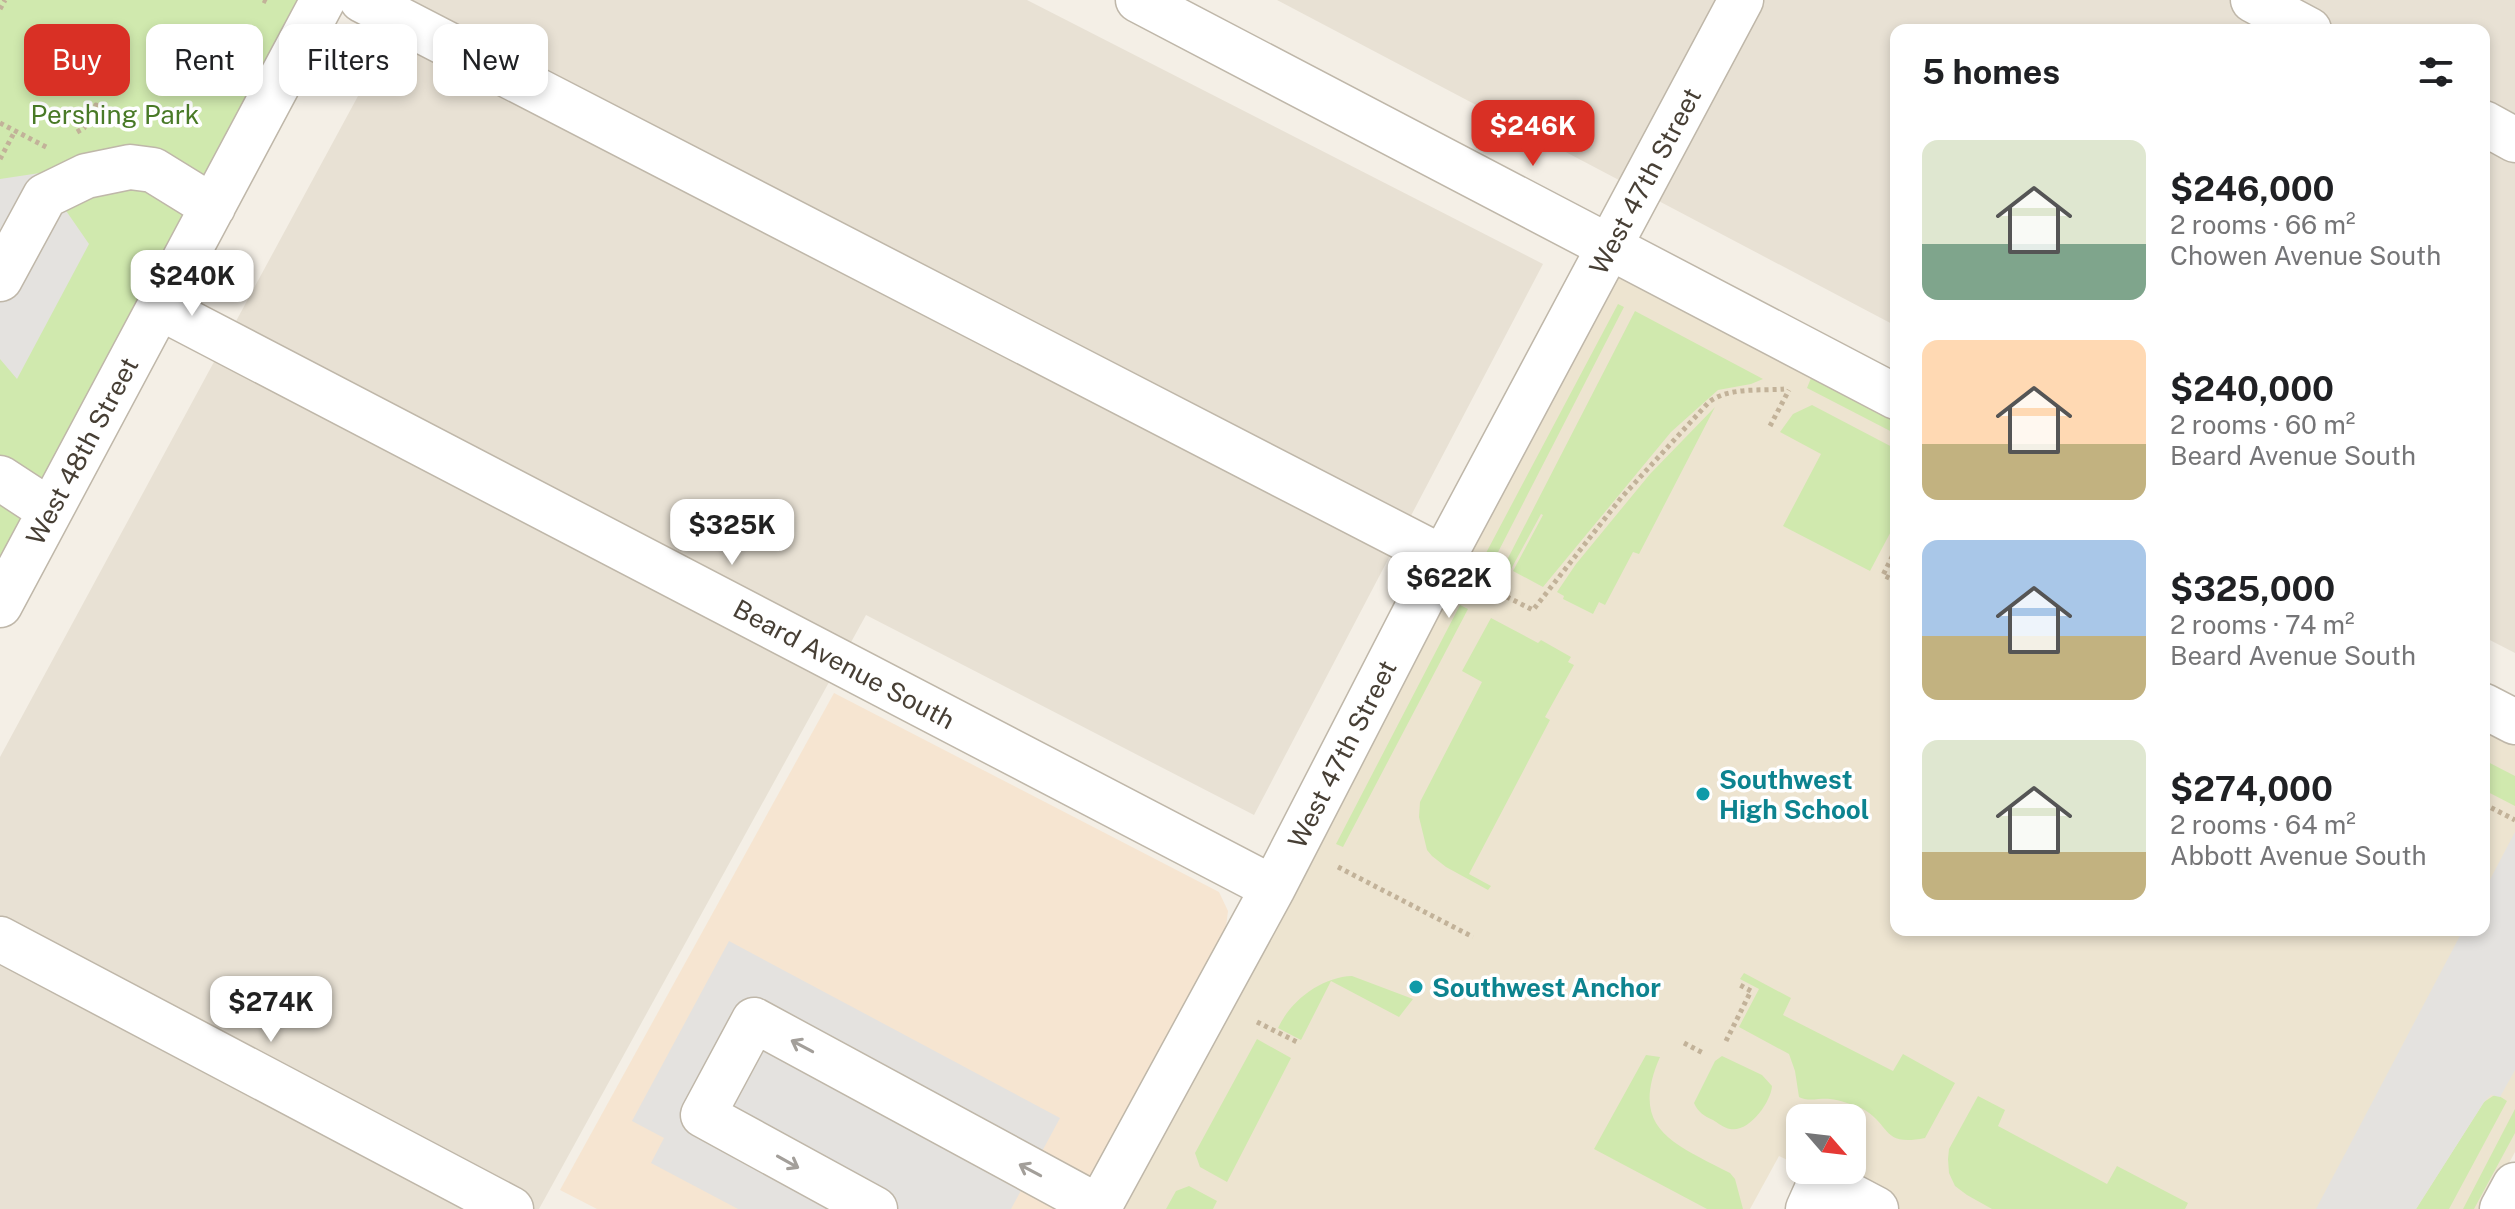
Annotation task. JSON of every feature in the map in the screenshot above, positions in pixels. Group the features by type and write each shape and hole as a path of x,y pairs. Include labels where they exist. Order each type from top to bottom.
{"street":[{"name":"West 48th Street","path":"0,605 323,0"},
{"path":"362,0 1443,558"},
{"path":"1138,0 1890,394"},
{"name":"West 47th Street","path":"1098,1208 1273,888 1443,558 1741,0"},
{"path":"2253,0 2298,24"},
{"path":"2490,126 2515,140"},
{"path":"0,279 45,196 86,176 130,167 153,170 213,207"},
{"name":"Beard Avenue South","path":"159,307 1273,888"},
{"path":"0,478 49,510"},
{"path":"2490,709 2515,722"},
{"path":"0,939 511,1209"},
{"path":"875,1209 703,1115 754,1020 1098,1208"},
{"path":"2502,1209 2515,1185"},
{"path":"1815,1194 1876,1209"}],"path":[{"path":"0,9 5,0"},
{"path":"0,159 15,131"},
{"path":"1485,586 1533,610 1621,498 1691,420 1717,397 1790,389 1770,426"},
{"path":"1890,561 1883,575 1890,578"},
{"path":"2490,807 2515,820"},
{"path":"1338,867 1473,937"},
{"path":"1726,1041 1751,991 1738,984"},
{"path":"1257,1022 1299,1043"},
{"path":"1684,1043 1705,1054"}],"shaded area":[{"path":"410,0 1027,0 1543,264 1254,815 866,615 539,1209 0,1209 0,757 358,96 417,96 417,24 397,24"},
{"path":"1277,0 2515,0 2515,653 2490,640 2490,24 1890,24 1890,323"},
{"path":"40,173 89,244 17,379 0,359 0,179"},
{"name":"Southwest High School","path":"1617,273 1890,415 1890,936 2490,936 2490,726 2515,740 2515,1152 2484,1209 1883,1209 1834,1184 1866,1184 1866,1104 1786,1104 1786,1159 1779,1156 1750,1209 1115,1209"},
{"path":"834,693 1219,892 1228,911 1226,927 1076,1209 597,1209 560,1190"},
{"path":"2515,832 2515,1070 2500,1097 2491,1095 2484,1102 2416,1209 2316,1209 2460,936 2490,936 2490,880"},
{"path":"729,941 1060,1118 1011,1209 738,1209 651,1163 664,1138 632,1121"}],"green space":[{"name":"Pershing Park","path":"0,0 307,0 294,24 279,24 279,52 263,81 263,24 146,24 146,96 255,96 0,565"},
{"path":"1618,304 1624,307 1494,560 1490,561 1486,553"},
{"path":"1635,311 1763,379 1718,390 1671,432 1543,587 1513,571 1543,515 1510,571 1506,562"},
{"path":"1811,378 1890,419 1890,431 1807,388"},
{"path":"1812,405 1890,446 1890,533 1870,571 1783,526 1821,454 1780,432 1793,414"},
{"path":"1715,407 1639,554 1633,552 1605,605 1599,602 1593,614 1563,599 1564,596 1557,592 1576,564 1650,474"},
{"path":"1460,605 1468,609 1343,847 1336,844"},
{"path":"1491,618 1538,643 1541,640 1571,657 1568,662 1574,665 1545,717 1550,720 1469,874 1491,886 1488,890 1432,856 1427,850 1419,817 1420,802 1482,682 1462,671"},
{"path":"2490,763 2515,776 2515,806 2490,793"},
{"path":"1744,973 1791,998 1783,1015 1893,1071 1903,1054 1955,1083 1925,1138 1911,1140 1893,1137 1866,1111 1866,1104 1799,1097 1789,1054 1739,1027 1759,989 1740,979"},
{"path":"1352,976 1413,999 1399,1017 1331,981 1301,1040 1278,1028 1291,1008 1309,992 1330,981"},
{"path":"1257,1039 1291,1058 1227,1182 1200,1167 1195,1153"},
{"path":"1646,1055 1660,1057 1650,1102 1662,1132 1691,1153 1730,1173 1735,1179 1743,1209 1707,1209 1594,1149"},
{"path":"1722,1056 1762,1075 1772,1086 1768,1100 1758,1115 1737,1129 1726,1128 1707,1117 1694,1103 1715,1061"},
{"path":"2496,1094 2507,1101 2449,1209 2416,1209 2484,1102"},
{"path":"1978,1096 2005,1110 1998,1126 2107,1184 2117,1166 2188,1203 2185,1209 1992,1209 1955,1186 1949,1173 1949,1149"},
{"path":"2515,1109 2515,1133 2474,1209 2463,1209"},
{"path":"1189,1186 1217,1201 1213,1209 1166,1209 1176,1191"}],"place":[{"name":"Southwest High School","path":"1703,794"},
{"name":"Southwest Anchor","path":"1416,987"}]}
